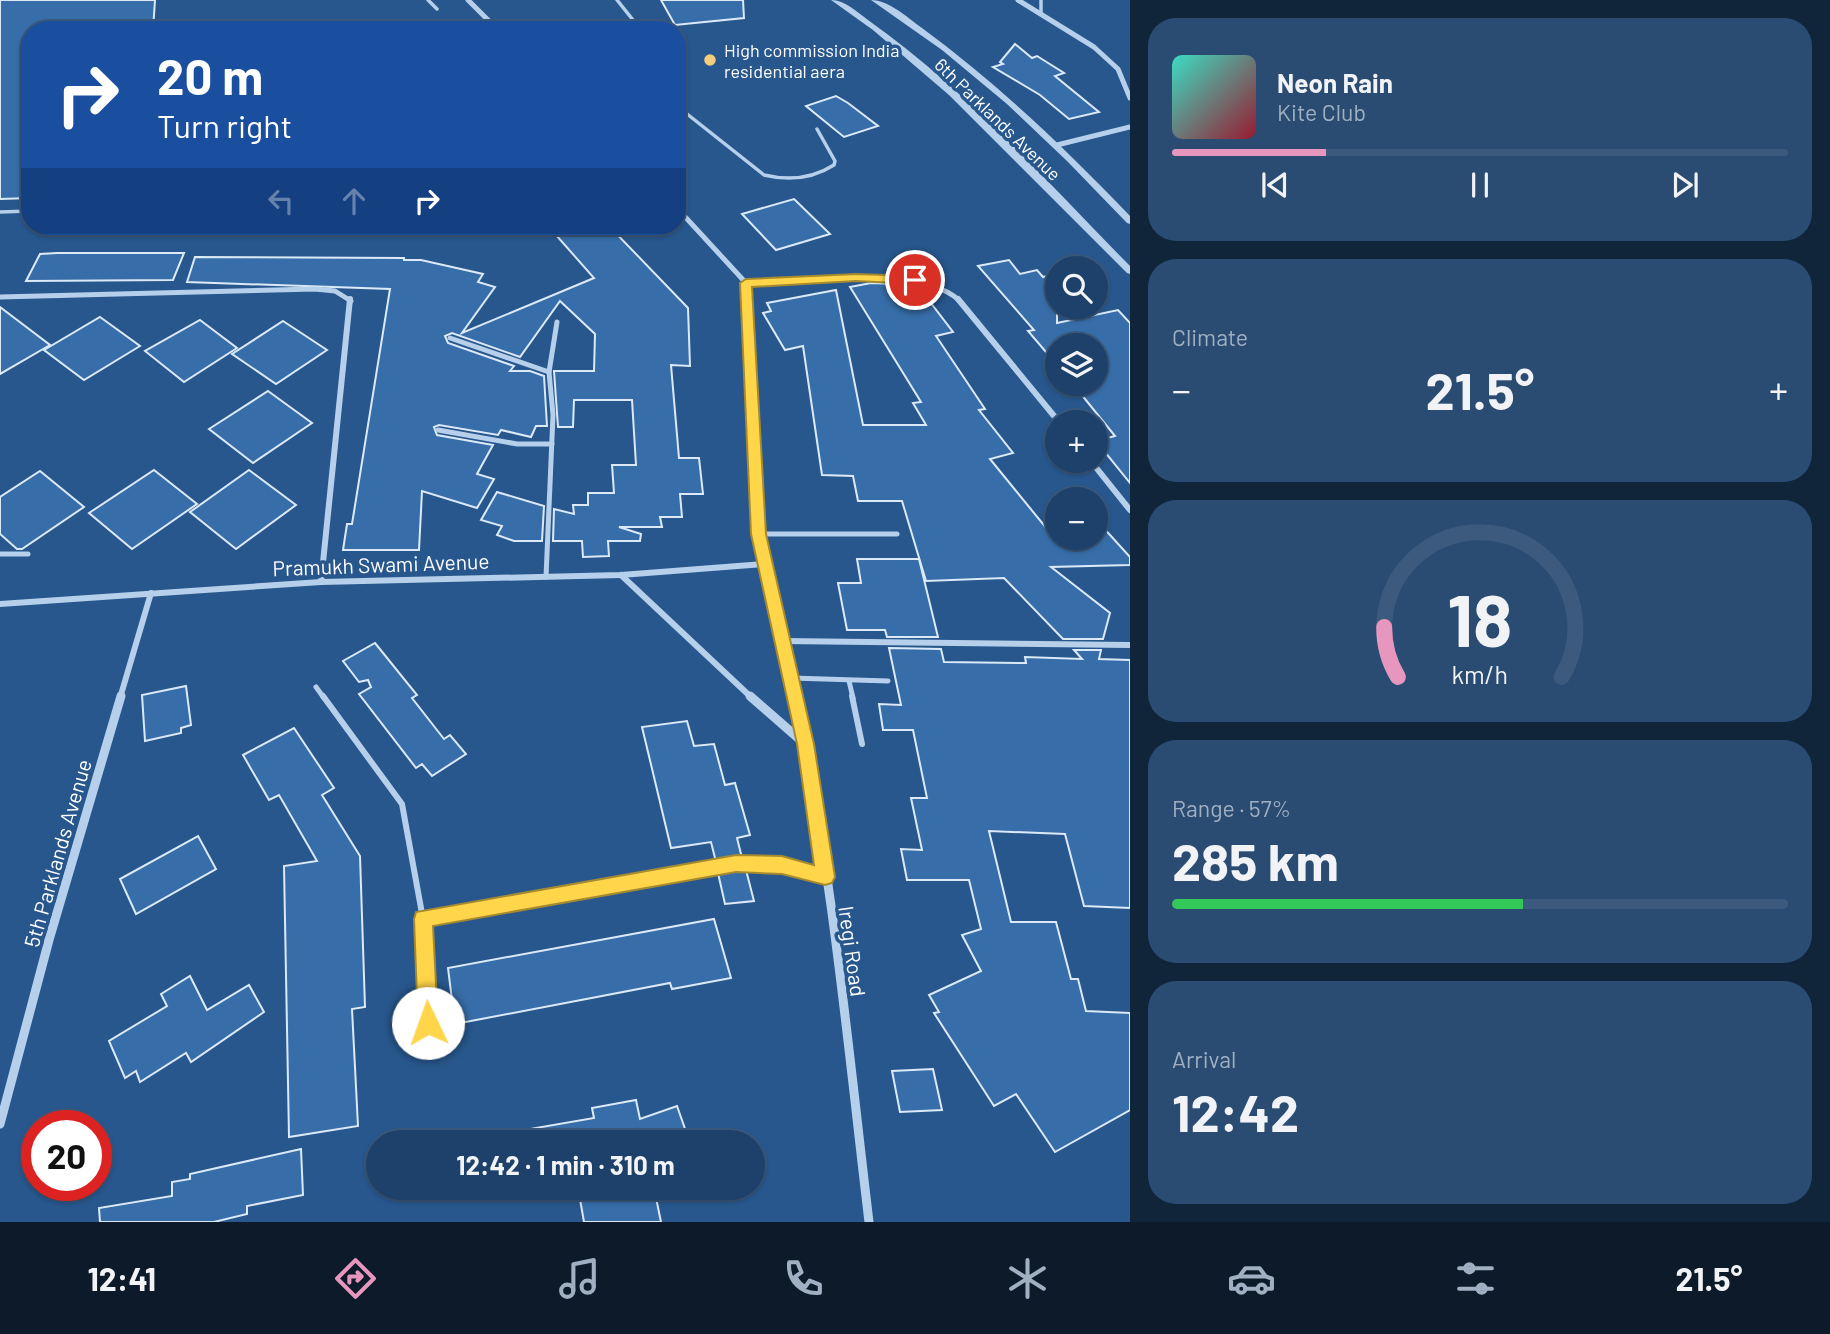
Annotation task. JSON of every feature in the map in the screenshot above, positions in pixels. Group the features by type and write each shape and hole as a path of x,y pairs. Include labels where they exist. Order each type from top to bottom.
{"street":[{"path":"468,0 489,21"},
{"name":"6th Parklands Avenue","path":"835,0 891,39 932,75 1130,271"},
{"name":"6th Parklands Avenue","path":"875,0 980,75 1057,145 1130,221"},
{"path":"1018,0 1094,47 1118,69 1130,97"},
{"path":"1057,145 1130,127"},
{"path":"686,218 746,283 856,278 915,280 953,294 975,316 1049,410"},
{"name":"Iregi Road","path":"746,283 759,534 806,744 869,1222"},
{"path":"0,297 315,289 335,291 350,298 352,306 321,582"},
{"path":"1100,473 1130,510"},
{"name":"Pramukh Swami Avenue","path":"0,604 321,582 621,575 764,564"},
{"path":"621,575 707,659 806,744"},
{"name":"5th Parklands Avenue","path":"0,1124 49,940 151,593"},
{"path":"783,641 1130,645"}],"lane":[{"path":"428,0 437,9"},
{"path":"617,0 634,21"},
{"path":"1041,0 1041,13"},
{"path":"686,113 764,175 792,181 834,165 835,160 817,129"},
{"path":"0,212 21,211"},
{"path":"546,577 553,415 549,372 557,322"},
{"path":"450,338 549,372"},
{"path":"439,430 517,443 552,444"},
{"path":"759,534 897,534"},
{"path":"0,554 28,554"},
{"path":"790,678 888,681"},
{"path":"849,681 862,744"},
{"path":"316,687 402,804 423,919 429,1049"},
{"path":"423,919 736,864 782,865 825,877"}],"building":[{"path":"0,0 155,0 154,21 21,21 21,198 0,199"},
{"path":"661,0 743,0 744,18 686,24 686,21 673,21"},
{"path":"1015,44 1032,58 1037,56 1064,73 1055,76 1099,112 1069,119 1040,95 993,67 1003,64 1000,62"},
{"path":"836,96 878,126 844,137 806,106"},
{"path":"794,199 830,234 776,250 742,214"},
{"path":"556,235 618,235 688,308 690,366 671,365 679,458 699,458 703,494 680,494 682,517 660,517 662,527 619,527 641,534 640,541 608,541 609,556 583,557 582,541 553,541 554,509 574,514 573,505 588,505 588,493 614,493 612,465 636,465 632,400 574,400 573,427 558,427 554,371 594,371 595,334 560,301 520,357 452,333 445,336 448,343 514,366 510,371 530,371 544,376 547,426 536,426 531,437 501,430 498,435 439,425 434,427 437,435 493,445 477,474 494,479 477,508 422,491 419,550 343,550 347,524 352,524 390,289 187,282 195,257 421,260 483,274 478,282 495,287 462,333 594,278"},
{"path":"184,253 173,280 26,281 40,254"},
{"path":"1009,260 1020,274 1037,270 1045,276 1045,319 1057,319 1057,323 1076,319 1108,319 1108,312 1118,310 1130,323 1130,483 1108,456 1108,438 1115,436 1108,427 1108,410 1094,410 1083,396 1108,396 1108,333 1045,333 1045,351 1028,331 1034,330 978,266"},
{"path":"871,283 893,284 927,298 953,332 936,336 985,409 979,410 1013,453 990,459 1045,526 1045,550 1108,550 1108,533 1130,557 1130,565 1051,567 1110,613 1103,639 1063,639 1004,578 926,581 902,501 858,501 853,476 822,475 803,346 785,350 763,313 771,311 767,303 836,290 863,425 926,425 913,403 921,402 850,287"},
{"path":"0,307 50,345 0,374"},
{"path":"100,317 140,346 84,380 44,350"},
{"path":"200,320 237,348 184,382 145,351"},
{"path":"283,321 327,350 276,384 232,354"},
{"path":"268,391 312,423 253,463 209,429"},
{"path":"154,470 197,504 132,549 89,513"},
{"path":"249,470 296,505 236,549 190,512"},
{"path":"40,471 84,507 22,549 17,549 0,534 0,497"},
{"path":"497,492 544,506 542,541 514,541 497,535 502,526 481,520"},
{"path":"857,559 919,559 938,637 887,637 885,630 847,630 838,583 861,583"},
{"path":"375,643 417,695 412,698 444,739 450,735 466,754 432,776 422,764 416,768 359,694 371,687 368,680 359,682 343,661"},
{"path":"889,648 941,649 944,662 1026,663 1025,657 1082,659 1074,650 1101,650 1099,659 1130,660 1130,908 1084,906 1065,834 989,831 1011,922 1056,922 1071,979 1078,979 1086,1011 1130,1013 1130,1110 1055,1152 1016,1094 994,1106 934,1013 939,1012 929,995 981,971 962,935 981,929 969,880 907,880 901,849 922,850 911,798 927,798 913,730 883,730 879,704 901,705"},
{"path":"186,686 191,725 181,728 181,733 145,741 142,695"},
{"path":"687,721 694,746 714,744 725,785 735,783 750,835 737,838 742,858 716,862 711,842 671,848 642,727"},
{"path":"294,728 334,788 322,795 360,856 365,1007 352,1009 358,1126 289,1137 284,866 317,861 279,795 269,800 243,755"},
{"path":"198,836 216,869 136,914 120,879"},
{"path":"746,870 754,901 725,904 718,873"},
{"path":"714,919 731,978 672,989 670,983 455,1024 448,968"},
{"path":"190,976 207,1010 249,985 264,1012 191,1062 186,1053 140,1082 136,1071 125,1078 109,1041 167,1006 161,994"},
{"path":"933,1069 942,1110 900,1112 892,1071"},
{"path":"636,1100 640,1119 677,1106 685,1130 530,1130 594,1118 592,1108"},
{"path":"301,1149 303,1195 247,1206 247,1214 214,1222 100,1222 99,1208 172,1196 172,1182 190,1179 190,1174"},
{"path":"580,1200 656,1200 661,1222 584,1222"}],"place":[{"name":"High commission India residential aera","path":"710,60"}],"route":[{"path":"428,1023 423,919 736,864 782,865 825,877 806,744 759,534 757,453 746,283 856,278 915,280"}]}
